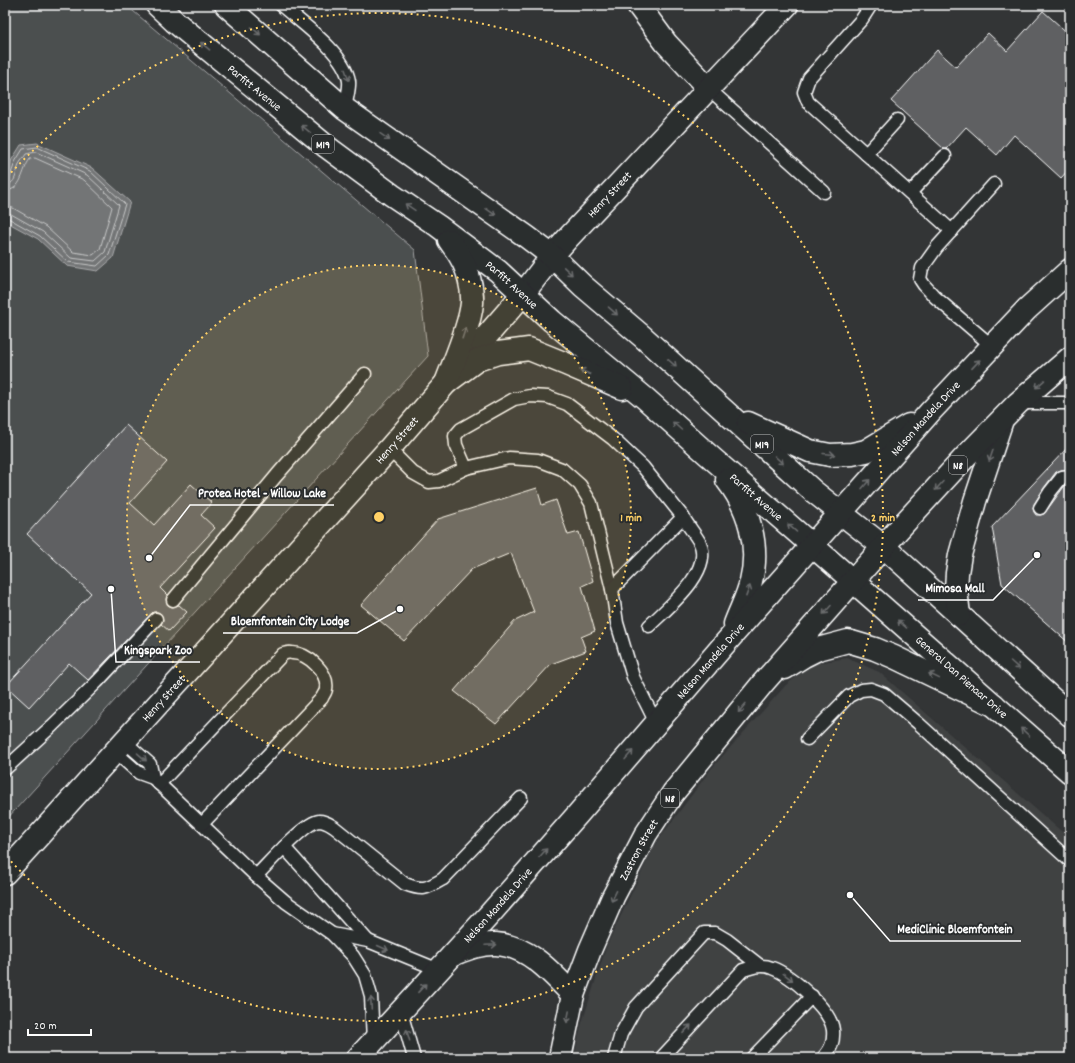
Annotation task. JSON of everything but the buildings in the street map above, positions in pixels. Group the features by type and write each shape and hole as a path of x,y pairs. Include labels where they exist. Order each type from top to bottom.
{"main road":[{"name":"Parfitt Avenue","path":"157,5 169,13 327,147 438,226 498,271 552,321 646,399 853,581"},
{"name":"M19","path":"226,5 345,109 521,232 552,256 583,286 643,337 813,491 884,547"},
{"path":"638,5 666,43 709,89"},
{"name":"Henry Street","path":"5,873 389,449 523,294 552,256 642,158 787,5"},
{"path":"438,226 461,258 469,279 472,302 464,332 446,383"},
{"name":"Nelson Mandela Drive","path":"358,1058 454,954 578,814 728,640 930,412 1027,309 1070,270"},
{"path":"446,383 477,360 498,353 529,349 646,399"},
{"name":"N8","path":"853,581 967,455 1003,418 1070,358"},
{"path":"728,414 810,451 830,455 852,454 866,451 930,412"},
{"path":"959,614 956,590 960,555 979,489 1003,418"},
{"path":"706,452 734,489 745,510 752,532 754,557 751,581 728,640"},
{"path":"884,547 1070,715"},
{"name":"Zastron Street","path":"560,1058 572,995 613,897 646,834 673,794 763,683 853,581"},
{"name":"General Dan Pienaar Drive","path":"853,581 1070,772"},
{"path":"763,683 804,656 818,649 848,641 875,649 894,657 994,705"},
{"path":"1046,693 1070,724"},
{"path":"454,954 479,946 496,944 514,948 534,958 572,995"}],"lane":[{"path":"280,5 329,47 344,68 349,82 345,109"},
{"path":"871,5 862,19 809,78 804,92 808,102 952,231"},
{"path":"709,89 824,192"},
{"path":"866,154 897,120"},
{"path":"910,194 945,156"},
{"path":"992,346 935,297 924,286 920,279 922,268 937,247 994,184"},
{"path":"173,600 277,475 365,374"},
{"path":"466,468 456,445 455,436 461,429 514,399 530,396 548,396 567,404 613,439 643,467 683,517 700,545 702,563 692,582 649,626"},
{"path":"1018,403 1070,403"},
{"path":"389,449 413,473 429,482 439,481 466,468 509,458 538,460 562,469 580,485 591,504 612,590 617,623 633,676 656,723"},
{"path":"1040,508 1062,477 1070,476"},
{"path":"612,590 683,517"},
{"path":"5,769 97,682 156,619"},
{"path":"156,781 283,654 293,652 306,657 317,666 324,675 326,684 326,690 322,698 202,824"},
{"path":"807,739 849,696 861,690 871,689 884,694 1068,855"},
{"path":"119,746 150,764 156,781 256,876 286,902 332,934 353,956 365,975 371,996 373,1042"},
{"path":"256,876 284,847 310,824 319,821 334,827 405,884 417,889 428,888 443,879 521,798"},
{"path":"284,847 368,941"},
{"path":"614,1058 621,1034 636,1007 704,933 715,933 728,940 758,965 772,968 785,974 812,996 829,1019 833,1029 831,1048 823,1058"},
{"path":"332,934 368,941 439,970"},
{"path":"661,1058 742,970 758,965"},
{"path":"752,1058 812,996"},
{"path":"401,1012 414,1058"}],"shaded area":[{"path":"5,5 126,5 415,250 428,356 5,821"},
{"path":"847,658 879,672 1070,839 1070,1058 574,1058 581,1026 607,945 654,846 711,769 786,685 812,664"}],"water":[{"path":"37,143 92,168 130,202 113,258 98,271 67,266 38,239 5,221 5,183 11,161 21,145"}],"place":[{"name":"Mimosa Mall","path":"1037,555"},
{"name":"Protea Hotel - Willow Lake","path":"149,558"},
{"name":"Kingspark Zoo","path":"111,589"},
{"name":"Bloemfontein City Lodge","path":"400,609"},
{"name":"MediClinic Bloemfontein","path":"850,895"}]}
